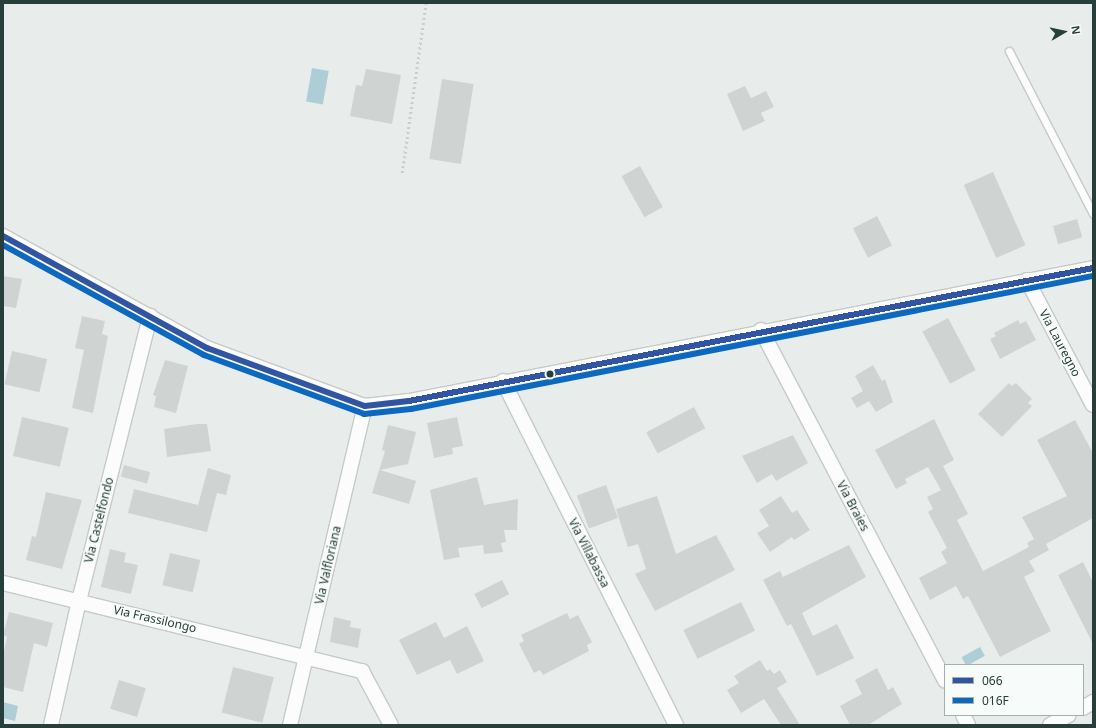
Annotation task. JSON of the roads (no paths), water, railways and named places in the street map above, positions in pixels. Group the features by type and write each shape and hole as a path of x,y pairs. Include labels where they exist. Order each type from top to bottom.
{"street":[{"path":"3,236 207,348 365,406 409,401 761,330 1093,268"},
{"name":"Via Lauregno","path":"1027,280 1093,405"},
{"name":"Via Castelfondo","path":"51,725 79,602 150,316"},
{"name":"Via Braies","path":"761,330 944,679"},
{"name":"Via Villabassa","path":"502,382 676,725"},
{"name":"Via Valfloriana","path":"290,725 365,406"},
{"name":"Via Frassilongo","path":"3,583 307,655 362,671 391,725"},
{"path":"1084,707 1093,702"},
{"path":"964,716 968,725"},
{"path":"1050,725 1067,716"}],"lane":[{"path":"1009,51 1093,214"}],"water":[{"path":"312,68 329,71 323,104 306,101"},
{"path":"980,647 985,656 970,664 965,664 962,657"},
{"path":"3,702 18,706 15,721 3,718"}]}
